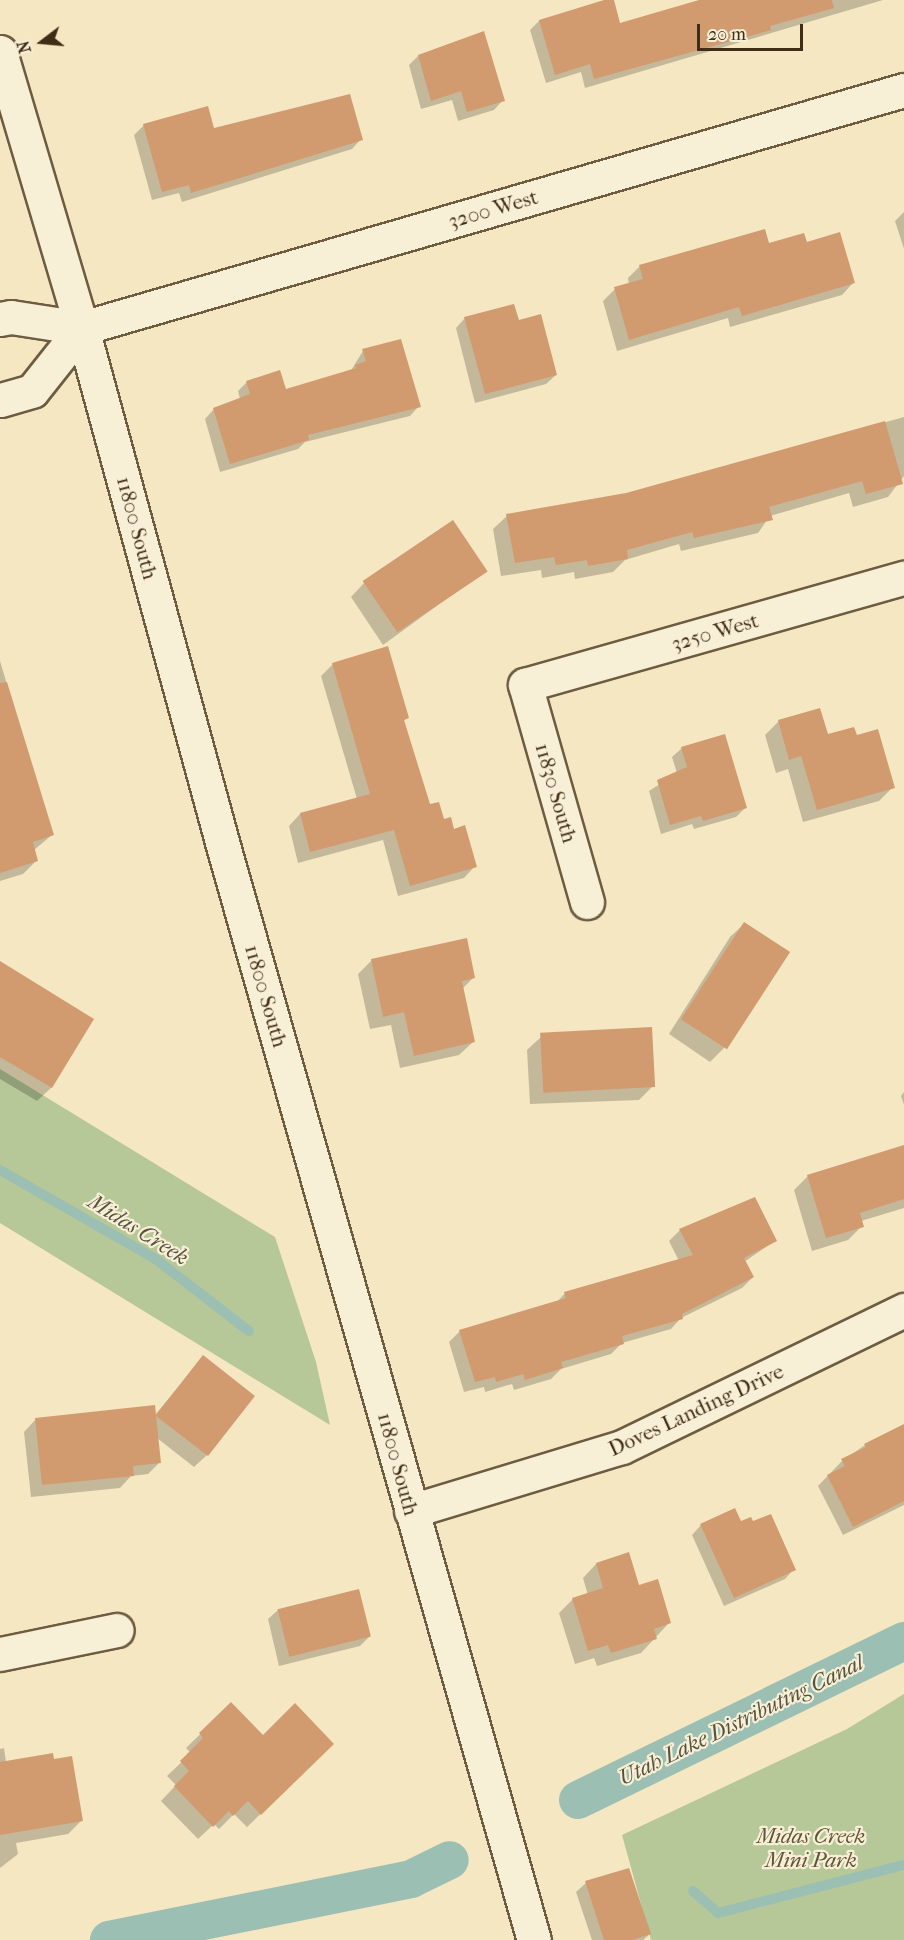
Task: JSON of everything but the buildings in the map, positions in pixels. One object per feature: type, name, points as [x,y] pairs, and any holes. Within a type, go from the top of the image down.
[{"type":"street","name":"11800 South","points":[[0,52],[82,328],[411,1511],[534,1940]]},
{"type":"street","name":"3200 West","points":[[0,319],[11,317],[82,328],[904,90]]},
{"type":"street","points":[[0,400],[32,391],[82,328]]},
{"type":"street","name":"3250 West","points":[[525,685],[904,578]]},
{"type":"street","name":"11830 South","points":[[525,685],[587,902]]},
{"type":"street","name":"Doves Landing Drive","points":[[411,1511],[632,1443],[904,1310]]},
{"type":"street","points":[[0,1654],[117,1630]]},
{"type":"green space","points":[[0,1069],[275,1237],[316,1362],[330,1425],[0,1223]]},
{"type":"green space","name":"Midas Creek Mini Park","points":[[904,1694],[904,1940],[651,1940],[622,1835],[847,1729]]},
{"type":"waterway","name":"Midas Creek","points":[[0,1170],[157,1260],[249,1331]]},
{"type":"waterway","name":"Utah Lake Distributing Canal","points":[[578,1800],[904,1641]]},
{"type":"waterway","name":"Utah Lake Distributing Canal","points":[[109,1940],[411,1879],[450,1860]]},
{"type":"waterway","name":"Midas Creek","points":[[693,1891],[718,1913],[904,1865]]}]
